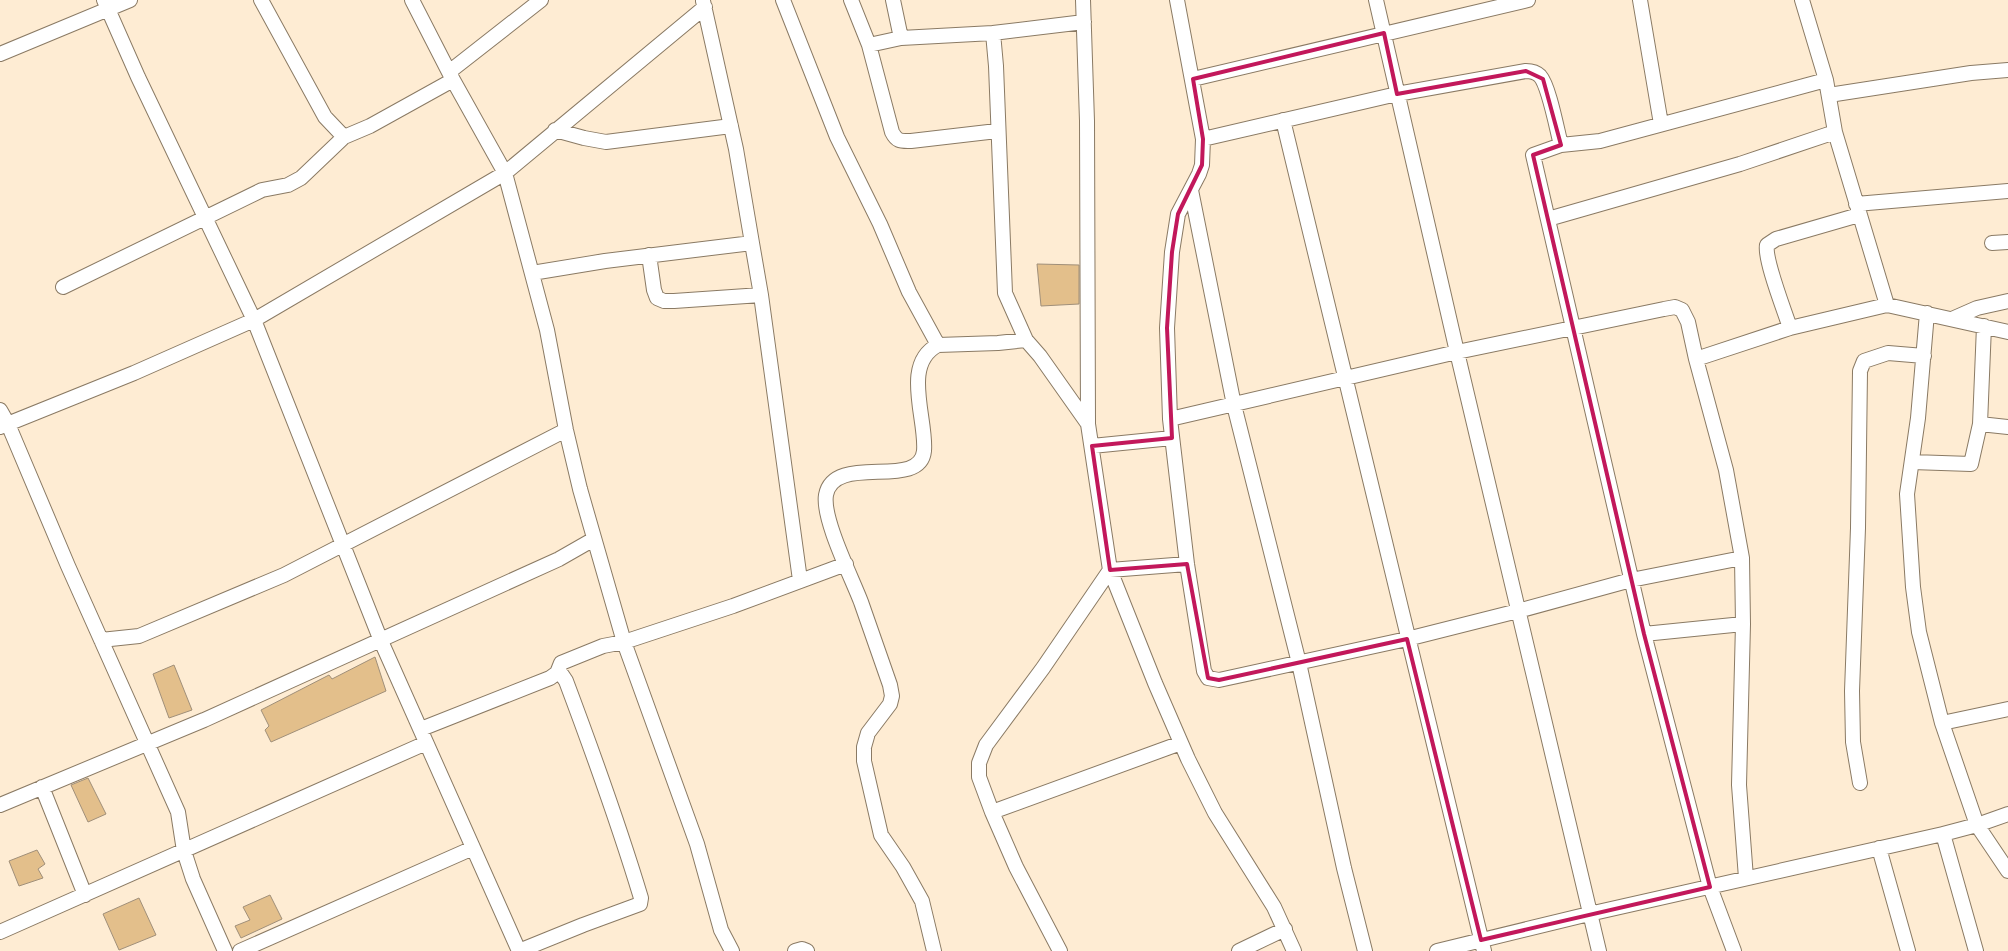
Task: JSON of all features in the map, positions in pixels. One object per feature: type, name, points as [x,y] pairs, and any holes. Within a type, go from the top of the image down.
[{"type":"street","points":[[0,54],[107,5],[130,0]]},
{"type":"street","points":[[261,0],[325,116],[344,137]]},
{"type":"street","points":[[412,0],[451,76],[505,172],[547,330],[566,430],[580,489],[624,642],[687,812],[720,930],[732,951]]},
{"type":"street","points":[[63,287],[205,216],[262,190],[288,185],[301,178],[344,137],[370,126],[451,76],[540,0]]},
{"type":"street","points":[[783,0],[837,137],[880,224],[909,292],[938,344]]},
{"type":"street","points":[[851,0],[869,45],[892,132],[896,139],[911,141],[997,131]]},
{"type":"street","points":[[893,0],[902,38]]},
{"type":"street","points":[[1083,0],[1087,121],[1088,424],[1110,570],[1181,743],[1215,813],[1266,894],[1285,929],[1294,951]]},
{"type":"street","points":[[1177,0],[1203,139],[1202,166],[1192,190],[1178,214],[1172,252],[1167,328],[1170,419],[1187,564],[1204,671],[1208,678],[1218,680],[1407,639],[1518,612],[1632,580],[1742,558]]},
{"type":"street","points":[[1376,0],[1599,951]]},
{"type":"street","points":[[1193,79],[1528,0]]},
{"type":"street","points":[[1640,0],[1661,124]]},
{"type":"street","points":[[1802,0],[1826,80],[1835,132],[1887,305]]},
{"type":"street","points":[[4,426],[134,373],[254,320],[505,172],[704,4],[731,126],[761,295],[800,580]]},
{"type":"street","points":[[107,5],[138,77],[254,320],[381,641],[519,951],[636,906],[641,902],[629,858],[585,732],[566,681],[562,675],[557,673]]},
{"type":"street","points":[[869,45],[902,38],[993,33],[1084,22]]},
{"type":"street","points":[[993,33],[1005,293],[1010,309],[1026,340],[1040,356],[1088,424]]},
{"type":"street","points":[[1829,95],[1971,73],[2008,70]]},
{"type":"street","points":[[1203,139],[1398,94],[1526,71],[1533,72],[1542,79],[1553,110],[1561,145]]},
{"type":"street","points":[[1734,951],[1710,887],[1644,634],[1533,155],[1561,145],[1600,141],[1826,80]]},
{"type":"street","points":[[1283,120],[1482,946]]},
{"type":"street","points":[[555,130],[606,142],[731,126]]},
{"type":"street","points":[[1548,219],[1740,164],[1835,132]]},
{"type":"street","points":[[1192,190],[1234,404],[1299,663],[1344,868],[1365,951]]},
{"type":"street","points":[[1790,328],[1767,252],[1767,245],[1776,239],[1857,210],[2008,191]]},
{"type":"street","points":[[1992,243],[2008,242]]},
{"type":"street","points":[[532,274],[649,255],[752,243]]},
{"type":"street","points":[[649,255],[654,290],[656,298],[660,300],[674,301],[761,295]]},
{"type":"street","points":[[1952,319],[1977,308],[2008,301]]},
{"type":"street","points":[[1696,359],[1790,328],[1887,305],[2008,332]]},
{"type":"street","points":[[1170,419],[1457,352],[1675,307],[1682,310],[1686,315],[1726,470],[1742,558],[1743,624],[1739,784],[1746,878]]},
{"type":"street","points":[[1927,313],[1924,356],[1907,494],[1913,587],[1919,632],[1942,723],[1977,825],[2008,871]]},
{"type":"street","points":[[1912,462],[1971,464],[1980,424],[1984,326]]},
{"type":"street","points":[[934,951],[922,901],[903,867],[881,836],[868,784],[864,761],[864,747],[868,733],[890,704],[892,696],[890,685],[828,515],[826,498],[828,490],[834,481],[844,477],[873,471],[899,471],[916,466],[920,461],[924,451],[918,394],[919,375],[923,359],[930,349],[938,344],[998,343],[1026,340]]},
{"type":"street","points":[[1860,783],[1853,742],[1852,691],[1858,528],[1860,371],[1864,361],[1888,353],[1924,356]]},
{"type":"street","points":[[0,410],[4,426],[178,812],[184,851],[192,880],[225,951]]},
{"type":"street","points":[[1980,424],[2008,427]]},
{"type":"street","points":[[101,640],[139,636],[284,575],[566,430]]},
{"type":"street","points":[[1092,446],[1172,438]]},
{"type":"street","points":[[0,805],[147,744],[381,641],[559,559],[594,539]]},
{"type":"street","points":[[421,729],[550,678],[557,673],[561,663],[603,646],[624,642],[733,606],[846,564]]},
{"type":"street","points":[[1110,570],[1187,564]]},
{"type":"street","points":[[1060,951],[1016,867],[992,812],[979,777],[979,763],[986,745],[1043,668],[1110,570]]},
{"type":"street","points":[[1644,634],[1743,624]]},
{"type":"street","points":[[1942,723],[2008,709]]},
{"type":"street","points":[[0,932],[426,743]]},
{"type":"street","points":[[992,812],[1181,743]]},
{"type":"street","points":[[42,787],[85,894]]},
{"type":"street","points":[[1437,951],[1482,946],[1589,914],[1943,834],[2008,814]]},
{"type":"street","points":[[1943,834],[1976,951]]},
{"type":"street","points":[[240,951],[473,848]]},
{"type":"street","points":[[1879,848],[1908,951]]},
{"type":"street","points":[[1238,951],[1285,929]]},
{"type":"street","points":[[795,951],[802,949],[807,951]]},
{"type":"highlighted area","points":[[1384,33],[1397,94],[1526,71],[1543,79],[1561,145],[1533,155],[1644,634],[1710,887],[1481,940],[1407,639],[1219,680],[1208,678],[1187,564],[1110,570],[1092,446],[1172,438],[1167,328],[1172,252],[1178,214],[1202,165],[1203,139],[1193,79]]},
{"type":"building","points":[[1037,264],[1079,265],[1079,304],[1041,306]]},
{"type":"building","points":[[375,657],[386,691],[271,742],[265,730],[269,726],[261,710],[329,675],[332,679]]},
{"type":"building","points":[[174,665],[192,710],[169,718],[153,674]]},
{"type":"building","points":[[88,778],[106,814],[88,822],[71,785]]},
{"type":"building","points":[[37,850],[45,864],[38,869],[43,878],[19,886],[9,861]]},
{"type":"building","points":[[270,895],[282,919],[241,938],[235,926],[250,920],[243,907]]},
{"type":"building","points":[[139,898],[156,935],[119,950],[103,914]]}]
